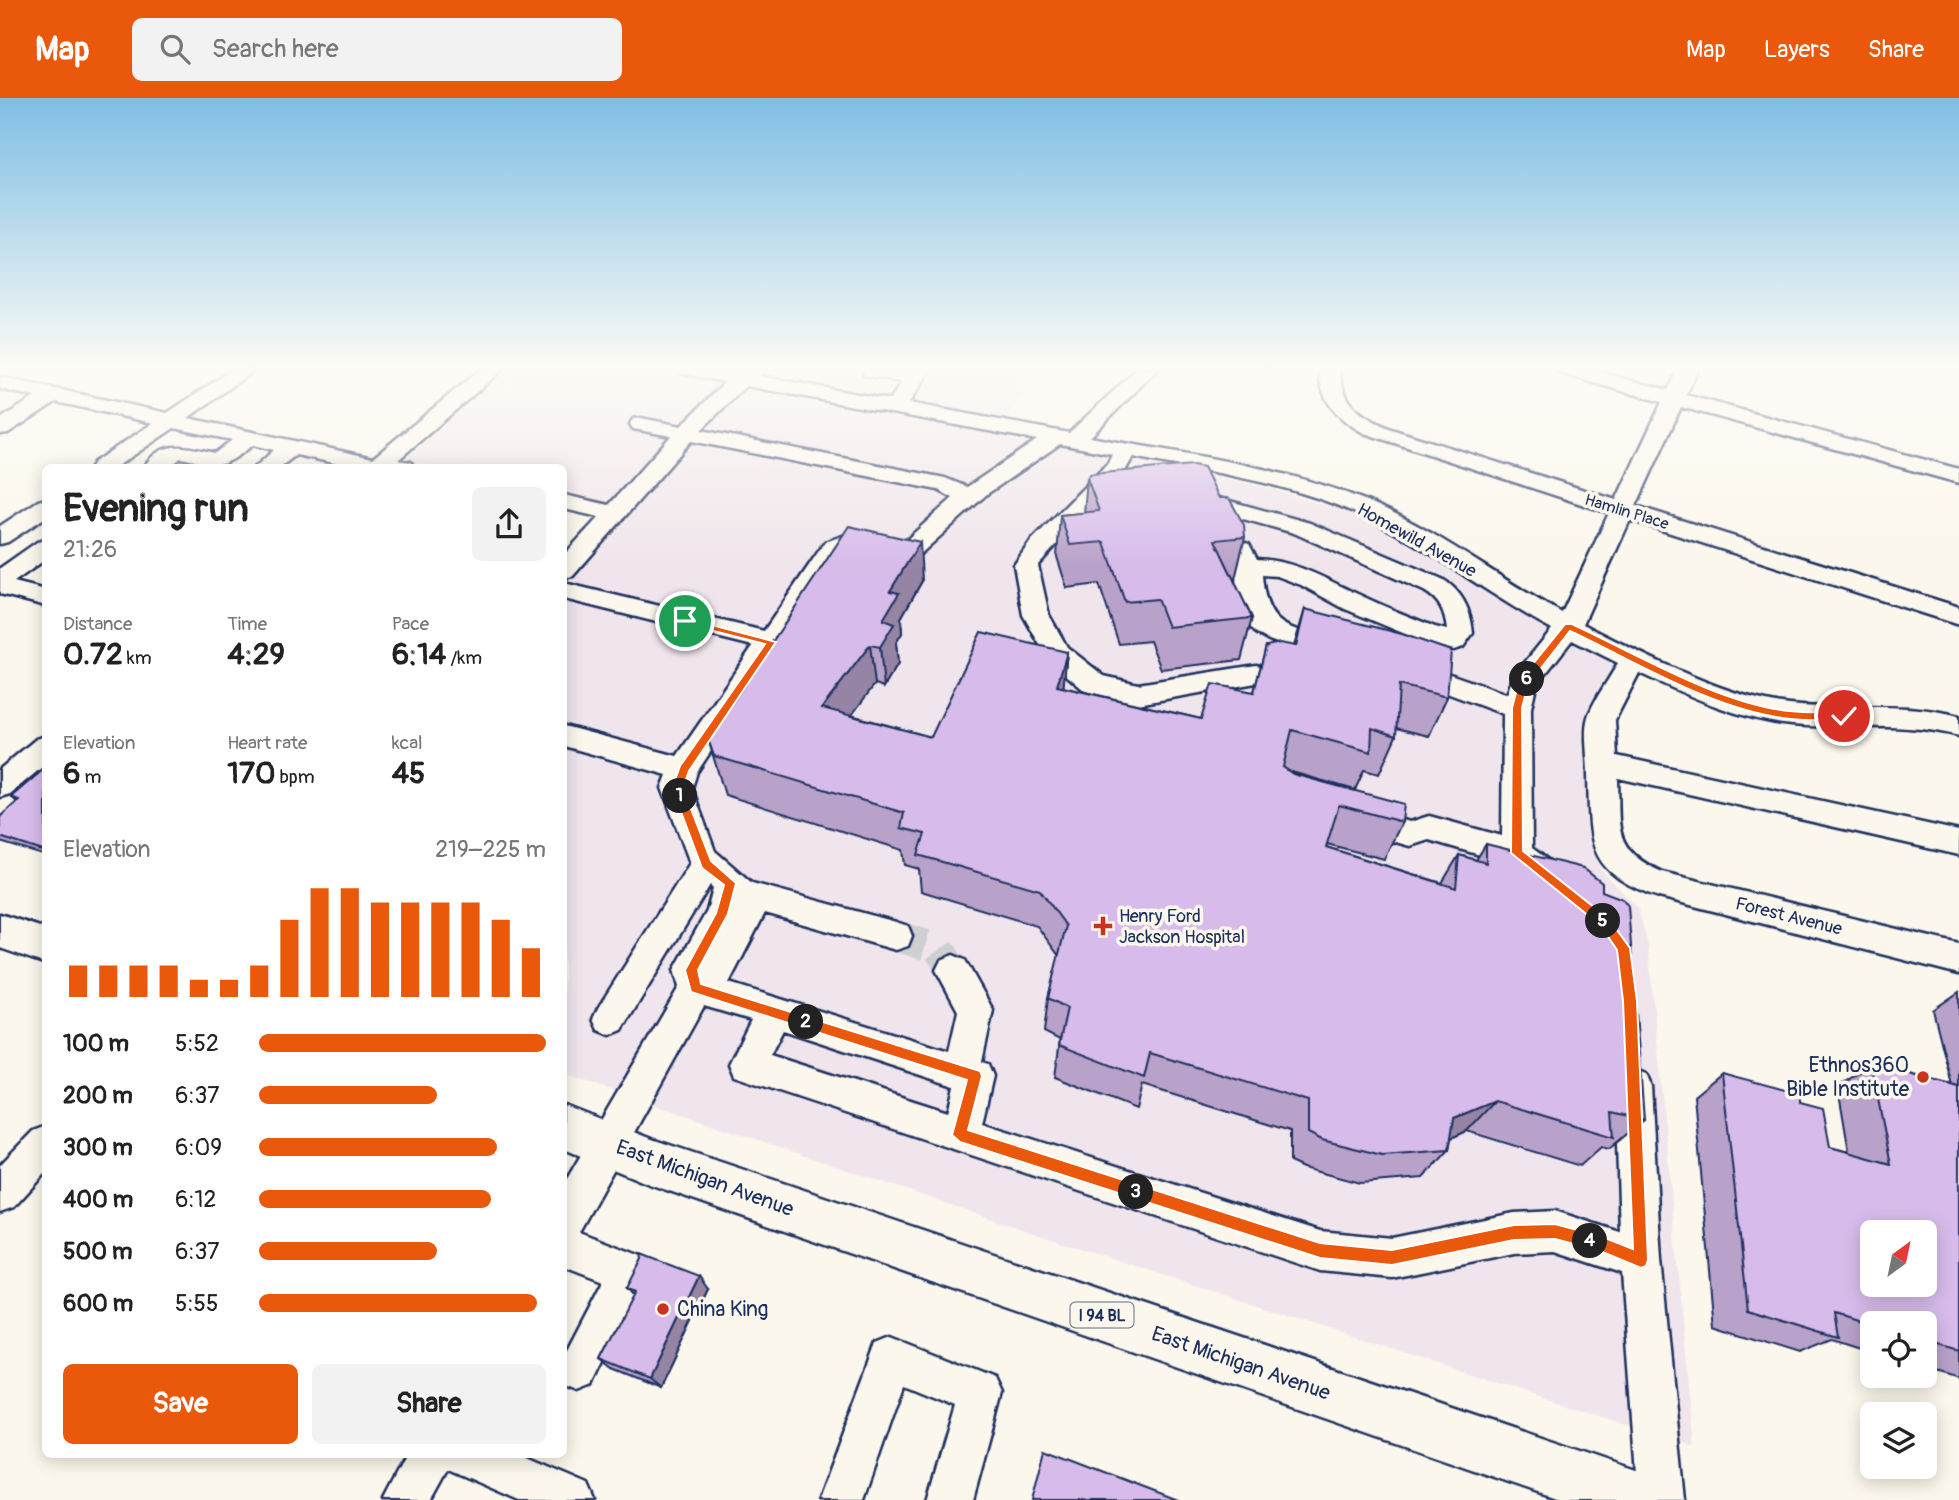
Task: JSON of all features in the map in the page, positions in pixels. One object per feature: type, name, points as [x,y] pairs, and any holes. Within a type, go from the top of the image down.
[{"type":"main road","points":[[0,931],[42,946]]},
{"type":"main road","name":"East Michigan Avenue","points":[[585,1135],[662,1165],[1642,1500]]},
{"type":"street","points":[[106,464],[151,434]]},
{"type":"street","points":[[233,434],[368,464]]},
{"type":"street","points":[[379,464],[415,434]]},
{"type":"street","points":[[567,567],[685,434]]},
{"type":"street","points":[[699,434],[946,485],[967,496]]},
{"type":"street","name":"Homewild Avenue","points":[[1040,434],[1233,470],[1347,501],[1386,518],[1522,602],[1634,659],[1748,706],[1789,715],[1896,713],[1941,720],[1959,726]]},
{"type":"street","points":[[567,1209],[585,1135],[696,988],[715,976],[745,925],[749,905],[727,881],[677,788],[684,769],[834,547],[851,541],[908,552],[967,496],[1070,434]]},
{"type":"street","name":"Hamlin Place","points":[[1384,434],[1959,616]]},
{"type":"street","points":[[1517,853],[1517,708],[1523,684],[1569,626],[1658,434]]},
{"type":"street","points":[[1810,434],[1959,476]]},
{"type":"street","points":[[159,464],[177,451],[219,460],[249,438]]},
{"type":"street","points":[[270,464],[292,447]]},
{"type":"street","points":[[1126,449],[1117,466],[1026,565],[1036,615],[1057,653],[1096,684],[1138,694],[1256,674]]},
{"type":"street","points":[[1100,483],[1126,487]]},
{"type":"street","points":[[1178,496],[1216,502],[1302,528],[1433,585],[1446,592],[1460,614],[1460,634],[1454,641],[1427,634],[1354,603],[1310,579],[1280,568],[1249,566]]},
{"type":"street","points":[[1216,502],[1249,566],[1251,596],[1263,625],[1282,635],[1355,653]]},
{"type":"street","points":[[567,503],[615,513]]},
{"type":"street","points":[[0,537],[42,509]]},
{"type":"street","points":[[0,580],[42,550]]},
{"type":"street","points":[[1433,585],[1447,555]]},
{"type":"street","points":[[0,586],[42,597]]},
{"type":"street","points":[[567,592],[771,642]]},
{"type":"street","points":[[1634,659],[1601,720],[1602,764],[1959,843]]},
{"type":"street","points":[[1385,661],[1517,708]]},
{"type":"street","points":[[567,737],[684,769]]},
{"type":"street","points":[[0,786],[42,750]]},
{"type":"street","name":"Forest Avenue","points":[[1602,764],[1605,839],[1610,850],[1639,877],[1959,959]]},
{"type":"street","points":[[1331,813],[1410,834],[1429,828],[1517,853],[1573,897]]},
{"type":"street","points":[[727,881],[896,936]]},
{"type":"street","points":[[610,1018],[727,881]]},
{"type":"street","points":[[953,970],[976,1010],[962,1072]]},
{"type":"street","points":[[696,988],[975,1076],[960,1135]]},
{"type":"street","points":[[774,1012],[747,1064],[1320,1251],[1392,1258],[1514,1233],[1555,1231],[1641,1260]]},
{"type":"street","points":[[1632,1055],[1641,1260],[1661,1500]]},
{"type":"street","points":[[0,1193],[42,1147]]},
{"type":"street","points":[[567,1246],[630,1271],[579,1370]]},
{"type":"street","points":[[842,1500],[892,1359],[980,1393],[950,1500]]},
{"type":"street","points":[[406,1500],[430,1458]]},
{"type":"street","points":[[473,1458],[572,1500]]},
{"type":"shaded area","name":"Henry Ford Jackson Hospital","points":[[434,434],[1017,434],[1262,486],[1338,509],[1395,534],[1495,589],[1615,661],[1612,675],[1586,713],[1586,825],[1601,870],[1638,908],[1648,945],[1695,1447],[1036,1234],[567,1075],[567,588],[633,511],[567,496],[567,464],[423,464],[404,460]]},
{"type":"building","points":[[1193,465],[1204,467],[1219,498],[1229,498],[1244,525],[1245,537],[1215,540],[1252,618],[1168,627],[1157,599],[1125,602],[1104,542],[1070,545],[1060,515],[1099,511],[1087,478],[1090,474]]},
{"type":"building","points":[[849,526],[920,542],[890,591],[899,593],[883,620],[894,624],[880,647],[870,645],[822,708],[931,737],[981,632],[1067,652],[1057,686],[1201,719],[1212,684],[1254,692],[1266,646],[1280,643],[1296,646],[1305,609],[1402,634],[1451,651],[1447,697],[1399,685],[1396,736],[1372,728],[1371,752],[1292,730],[1283,767],[1293,774],[1404,804],[1402,822],[1339,805],[1326,847],[1456,888],[1459,855],[1486,863],[1486,844],[1583,868],[1602,883],[1602,891],[1623,899],[1628,906],[1644,1120],[1612,1112],[1614,1137],[1495,1101],[1454,1118],[1449,1150],[1382,1155],[1322,1140],[1308,1133],[1308,1101],[1150,1053],[1144,1078],[1059,1045],[1067,1008],[1048,998],[1066,926],[1040,890],[918,855],[925,834],[901,828],[904,813],[714,756],[708,739]]},
{"type":"building","points":[[42,771],[42,851],[0,837],[0,817],[19,800],[11,797]]},
{"type":"building","points":[[1871,1064],[1959,1087],[1959,1351],[1937,1345],[1937,1311],[1860,1311],[1860,1321],[1834,1313],[1838,1337],[1748,1309],[1722,1073],[1800,1094],[1800,1102],[1823,1108],[1830,1147],[1891,1164]]},
{"type":"building","points":[[641,1254],[699,1276],[650,1379],[601,1359],[635,1292],[627,1288],[642,1259]]},
{"type":"building","points":[[1045,1449],[1178,1500],[1032,1500]]},
{"type":"tunnel","points":[[896,936],[939,949],[953,970]]},
{"type":"place","name":"Henry Ford Jackson Hospital","points":[[1103,926]]},
{"type":"place","name":"Ethnos360 Bible Institute","points":[[1923,1077]]},
{"type":"place","name":"China King","points":[[663,1309]]},
{"type":"route","points":[[685,621],[771,642],[684,769],[677,788],[706,864],[730,883],[722,914],[691,970],[696,988],[975,1076],[960,1135],[1320,1251],[1392,1258],[1514,1233],[1555,1231],[1641,1260],[1630,1001],[1624,948],[1605,922],[1517,853],[1517,708],[1523,684],[1569,626],[1701,689],[1748,706],[1789,715],[1844,716]]}]
